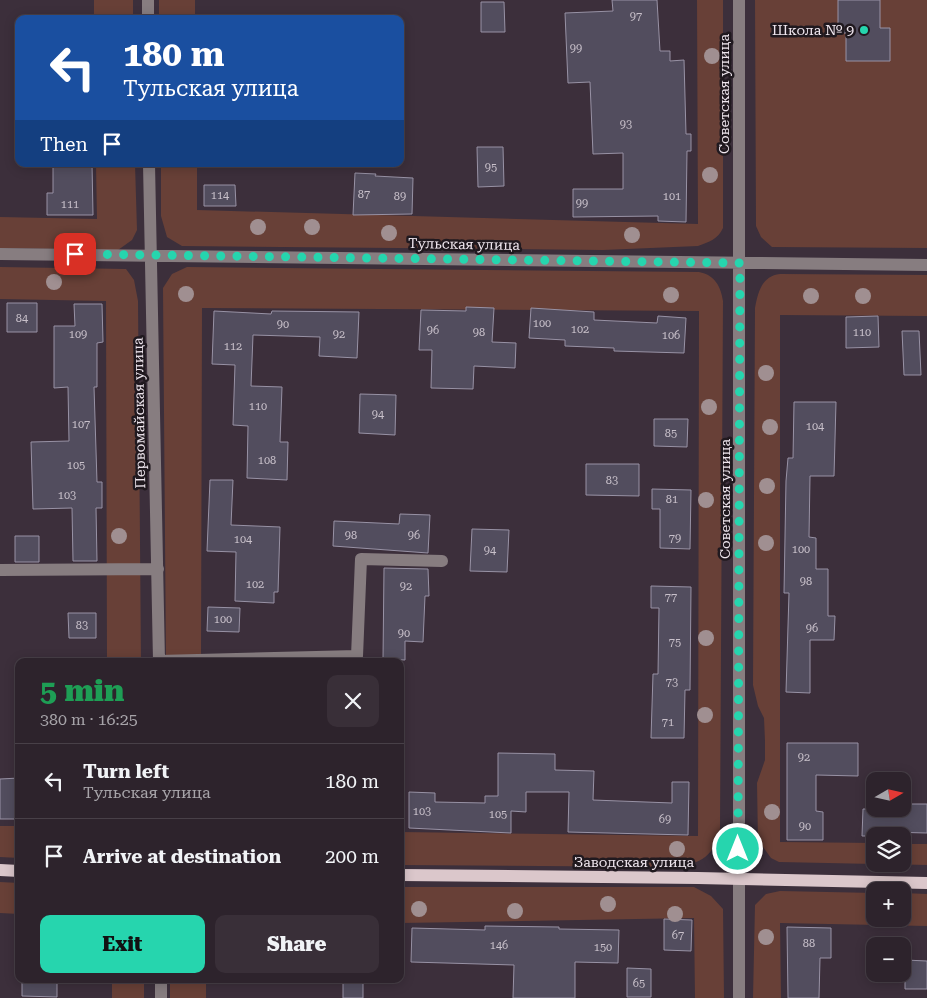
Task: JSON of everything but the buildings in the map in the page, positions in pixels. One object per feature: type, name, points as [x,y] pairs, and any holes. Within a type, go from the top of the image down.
[{"type":"main road","points":[[0,870],[15,871]]},
{"type":"main road","name":"Заводская улица","points":[[404,876],[927,883]]},
{"type":"street","points":[[148,0],[148,15]]},
{"type":"street","name":"Советская улица","points":[[739,0],[739,998]]},
{"type":"street","name":"Первомайская улица","points":[[149,167],[159,658]]},
{"type":"street","name":"Тульская улица","points":[[0,254],[150,254],[927,265]]},
{"type":"street","points":[[278,658],[357,656],[362,559],[442,561]]},
{"type":"street","points":[[0,570],[158,569]]},
{"type":"street","points":[[161,983],[162,998]]},
{"type":"shaded area","points":[[94,0],[133,0],[133,15],[94,15]]},
{"type":"shaded area","points":[[159,0],[195,0],[195,15],[159,15]]},
{"type":"shaded area","points":[[697,0],[723,0],[723,228],[719,235],[698,246],[603,250],[182,246],[167,237],[161,216],[161,167],[197,167],[197,210],[698,224]]},
{"type":"shaded area","points":[[755,0],[927,0],[927,248],[772,247],[761,237],[756,226]]},
{"type":"shaded area","points":[[96,167],[135,167],[137,230],[132,240],[118,250],[0,248],[0,217],[97,219]]},
{"type":"shaded area","points":[[0,267],[126,269],[134,280],[138,301],[141,658],[107,658],[106,301],[0,299]]},
{"type":"shaded area","points":[[187,267],[699,272],[709,276],[716,282],[721,291],[723,301],[720,829],[715,845],[706,857],[685,866],[676,867],[404,865],[404,832],[698,836],[699,311],[202,308],[201,658],[166,658],[163,288],[172,274]]},
{"type":"shaded area","points":[[774,275],[927,275],[927,316],[780,315],[780,842],[866,843],[866,864],[779,862],[771,858],[758,840],[757,783],[765,760],[765,741],[764,718],[758,706],[753,685],[755,308],[759,291],[765,281]]},
{"type":"shaded area","points":[[0,826],[15,826],[15,858],[0,857]]},
{"type":"shaded area","points":[[911,844],[927,844],[927,865],[911,865]]},
{"type":"shaded area","points":[[0,882],[15,883],[15,914],[0,913]]},
{"type":"shaded area","points":[[404,887],[694,887],[711,896],[723,909],[724,998],[695,998],[694,918],[404,923]]},
{"type":"shaded area","points":[[780,891],[866,893],[866,925],[780,923],[781,998],[753,998],[755,905],[766,894]]},
{"type":"shaded area","points":[[911,893],[927,894],[927,926],[911,926]]},
{"type":"shaded area","points":[[112,983],[144,983],[144,998],[112,998]]},
{"type":"shaded area","points":[[170,983],[206,983],[206,998],[170,998]]},
{"type":"place","name":"Школа № 9","points":[[864,30]]},
{"type":"route","points":[[75,254],[740,263],[738,849]]}]
